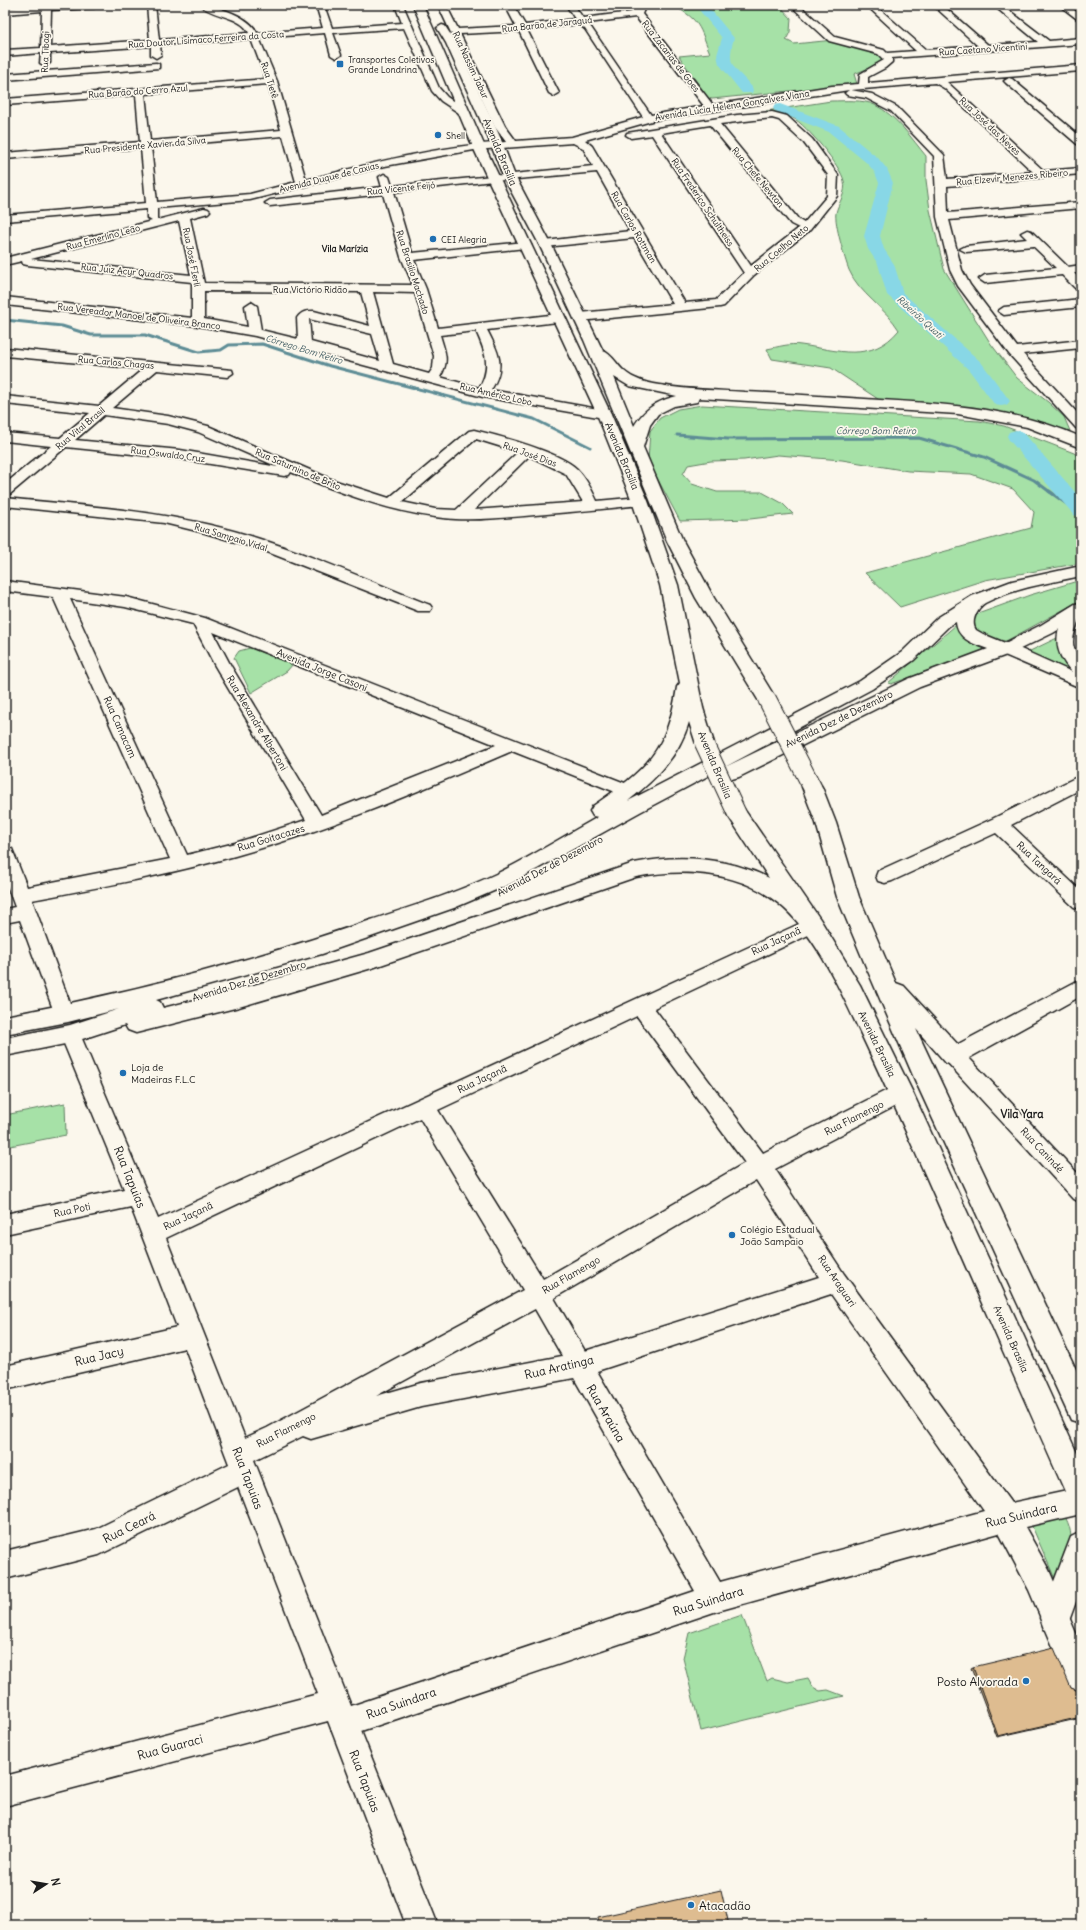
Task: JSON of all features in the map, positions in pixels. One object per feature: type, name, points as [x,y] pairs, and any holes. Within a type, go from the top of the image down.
[{"type":"highway","name":"Avenida Brasília","points":[[418,5],[493,178],[604,414],[640,501],[669,585],[694,708],[704,743],[737,814],[812,925],[849,985],[901,1093],[1081,1495]]},
{"type":"highway","name":"Avenida Brasília","points":[[432,11],[451,43],[496,142],[509,176],[545,244],[591,340],[675,541],[725,631],[767,699],[812,787],[848,897],[878,969],[927,1080],[1081,1410]]},
{"type":"highway","points":[[432,11],[454,29]]},
{"type":"highway","points":[[496,142],[500,127]]},
{"type":"highway","points":[[591,340],[619,375],[632,382],[648,387],[707,394],[975,411],[1034,425],[1081,444]]},
{"type":"highway","points":[[636,447],[642,424],[649,414],[658,408],[687,399],[708,398],[972,415],[1027,428],[1081,450]]},
{"type":"highway","name":"Avenida Dez de Dezembro","points":[[5,1048],[67,1020],[314,948],[447,902],[503,879],[634,806],[866,685],[908,656],[943,622],[978,600],[1018,586],[1081,571]]},
{"type":"highway","points":[[978,600],[965,614],[964,625],[966,630],[975,638],[1006,649]]},
{"type":"highway","name":"Avenida Dez de Dezembro","points":[[5,1025],[130,1013],[229,988],[322,959],[510,890],[647,813],[914,683],[1006,649],[1047,629],[1078,610]]},
{"type":"highway","points":[[67,1020],[94,997],[240,957],[457,889],[518,860],[598,812],[648,776],[666,754],[674,738],[684,703],[687,674]]},
{"type":"highway","points":[[67,1020],[114,1029],[284,985],[379,958],[634,870],[666,864],[695,865],[746,877],[765,884],[784,896],[812,925]]},
{"type":"highway","points":[[878,969],[909,1008],[954,1056]]},
{"type":"highway","points":[[1055,1618],[1081,1547]]},
{"type":"street","points":[[5,11],[94,5]]},
{"type":"street","points":[[5,77],[44,74],[158,78],[151,5]]},
{"type":"street","points":[[204,5],[245,22]]},
{"type":"street","points":[[320,5],[336,55]]},
{"type":"street","points":[[399,5],[435,89],[444,99],[465,113]]},
{"type":"street","name":"Rua Nassim Jabur","points":[[442,5],[500,127],[514,145]]},
{"type":"street","points":[[509,5],[554,93]]},
{"type":"street","points":[[570,5],[581,21],[588,27],[649,119]]},
{"type":"street","name":"Rua Zacarias de Goes","points":[[630,5],[710,107]]},
{"type":"street","points":[[638,14],[642,5]]},
{"type":"street","points":[[794,5],[832,39],[881,52],[889,60],[882,66],[862,76],[864,86]]},
{"type":"street","points":[[870,5],[924,53]]},
{"type":"street","points":[[937,5],[987,49]]},
{"type":"street","points":[[997,5],[1047,44]]},
{"type":"street","points":[[1063,5],[1081,19]]},
{"type":"street","name":"Rua Tibagi","points":[[43,98],[47,7]]},
{"type":"street","name":"Rua Barão de Jaraguá","points":[[454,29],[522,28],[638,14]]},
{"type":"street","name":"Rua Doutor Lisímaco Ferreira da Costa","points":[[5,53],[155,43],[245,22],[328,30],[408,25]]},
{"type":"street","name":"Rua Tietê","points":[[245,22],[272,81],[302,184]]},
{"type":"street","name":"Rua Caetano Vicentini","points":[[885,56],[1081,41]]},
{"type":"street","name":"Avenida Lúcia Helena Gonçalves Viana","points":[[649,119],[673,120],[703,116],[747,104],[786,96],[864,86],[1081,68]]},
{"type":"street","name":"Avenida Lúcia Helena Gonçalves Viana","points":[[649,119],[710,107],[850,93],[1077,77]]},
{"type":"street","name":"Rua Barão do Cerro Azul","points":[[6,104],[43,98],[140,91],[158,78],[272,81]]},
{"type":"street","name":"Rua José das Neves","points":[[937,80],[947,86],[1041,174]]},
{"type":"street","points":[[1009,81],[1081,142]]},
{"type":"street","points":[[140,91],[154,223]]},
{"type":"street","points":[[850,93],[869,96],[894,109],[913,126],[939,155],[943,217],[956,270],[969,292],[1013,351],[1081,425]]},
{"type":"street","name":"Rua Coelho Neto","points":[[681,307],[720,303],[750,273],[806,228],[832,196],[833,175],[808,141],[783,118],[760,115],[713,122]]},
{"type":"street","points":[[677,128],[703,116]]},
{"type":"street","name":"Avenida Duque de Caxias","points":[[254,200],[302,184],[380,164],[479,147],[496,142],[514,145],[573,140],[649,119]]},
{"type":"street","points":[[573,140],[580,141],[587,146],[616,137],[713,122]]},
{"type":"street","name":"Rua Chefe Newton","points":[[713,122],[796,222],[806,228]]},
{"type":"street","name":"Rua Frederico Schultheiss","points":[[655,131],[750,273]]},
{"type":"street","name":"Rua Presidente Xavier da Silva","points":[[5,156],[286,133]]},
{"type":"street","name":"Rua Carlos Rottman","points":[[587,146],[681,307]]},
{"type":"street","name":"Rua Brasilio Machado","points":[[380,164],[407,256],[420,289],[440,362],[439,368],[432,379]]},
{"type":"street","name":"Rua Vicente Feijó","points":[[199,206],[509,176],[600,169]]},
{"type":"street","name":"Rua Elzevir Menezes Ribeiro","points":[[942,183],[1081,171]]},
{"type":"street","points":[[5,218],[151,206],[199,206]]},
{"type":"street","name":"Rua Emerlino Leão","points":[[10,261],[184,216],[199,206]]},
{"type":"street","points":[[943,217],[1077,206],[1081,214]]},
{"type":"street","name":"Rua José FIerli","points":[[184,216],[198,283],[198,322]]},
{"type":"street","points":[[1027,233],[1081,287]]},
{"type":"street","points":[[545,244],[637,234]]},
{"type":"street","points":[[966,249],[1036,242]]},
{"type":"street","points":[[407,256],[525,245]]},
{"type":"street","name":"Rua Juiz Acyr Quadros","points":[[36,254],[44,260],[57,264]]},
{"type":"street","name":"Rua Juiz Acyr Quadros","points":[[10,261],[57,264],[198,283]]},
{"type":"street","points":[[985,279],[1081,269]]},
{"type":"street","name":"Rua Victório Ridão","points":[[198,283],[366,289],[420,289]]},
{"type":"street","points":[[366,289],[388,368]]},
{"type":"street","name":"Rua Vereador Manoel de Oliveira Branco","points":[[5,301],[198,322],[255,332],[305,344],[388,368]]},
{"type":"street","points":[[1004,311],[1081,302]]},
{"type":"street","points":[[251,306],[255,332]]},
{"type":"street","points":[[580,317],[681,307]]},
{"type":"street","points":[[305,344],[303,318],[306,315],[314,315],[379,332]]},
{"type":"street","points":[[432,332],[558,318]]},
{"type":"street","points":[[480,327],[492,356],[495,368],[492,379],[483,393]]},
{"type":"street","points":[[1013,351],[1081,344]]},
{"type":"street","name":"Rua Carlos Chagas","points":[[5,352],[227,373]]},
{"type":"street","name":"Rua Vital Brasil","points":[[5,491],[154,366]]},
{"type":"street","name":"Rua Américo Lobo","points":[[388,368],[483,393],[604,414]]},
{"type":"street","name":"Rua Saturnino de Brito","points":[[5,400],[101,410],[168,420],[203,429],[328,483],[391,504],[435,513],[460,515],[510,513],[640,501]]},
{"type":"street","name":"Rua José Dias","points":[[391,504],[474,434],[554,461],[570,471],[580,482],[592,505]]},
{"type":"street","name":"Rua Oswaldo Cruz","points":[[5,437],[235,462],[328,483]]},
{"type":"street","points":[[460,515],[526,452]]},
{"type":"street","name":"Rua Sampaio Vidal","points":[[5,502],[164,519],[209,529],[270,548],[424,608]]},
{"type":"street","name":"Avenida Jorge Casoni","points":[[5,586],[100,598],[133,604],[199,621],[629,791]]},
{"type":"street","name":"Rua Camacam","points":[[58,592],[181,862]]},
{"type":"street","points":[[72,621],[83,609],[100,598]]},
{"type":"street","points":[[1078,610],[1066,629],[1064,644],[1074,664],[1081,671]]},
{"type":"street","name":"Rua Alexandre Albertoni","points":[[199,621],[223,666],[317,823]]},
{"type":"street","points":[[1006,649],[1054,669],[1081,683]]},
{"type":"street","name":"Rua Goitacazes","points":[[5,916],[23,904],[264,841],[317,823],[511,745]]},
{"type":"street","points":[[886,876],[998,824],[1081,781]]},
{"type":"street","name":"Rua Tangará","points":[[998,824],[1081,902]]},
{"type":"street","name":"Rua Tapuias","points":[[5,854],[67,1020],[138,1196],[422,1925]]},
{"type":"street","name":"Rua Jaçanã","points":[[152,1232],[812,925]]},
{"type":"street","points":[[954,1056],[1081,987]]},
{"type":"street","name":"Rua Araguari","points":[[640,1005],[760,1166],[836,1282],[1004,1518],[1039,1580],[1081,1680]]},
{"type":"street","name":"Rua Canindé","points":[[954,1056],[1081,1192]]},
{"type":"street","name":"Rua Flamengo","points":[[242,1462],[276,1437],[539,1294],[760,1166],[901,1093]]},
{"type":"street","name":"Rua Araúna","points":[[424,1106],[539,1294],[578,1365],[714,1598]]},
{"type":"street","name":"Rua Poti","points":[[5,1224],[138,1196]]},
{"type":"street","name":"Rua Aratinga","points":[[276,1437],[421,1395],[578,1365],[836,1282]]},
{"type":"street","name":"Rua Jacy","points":[[5,1378],[192,1335]]},
{"type":"street","points":[[409,1364],[407,1376],[410,1386],[421,1395]]},
{"type":"street","name":"Rua Ceará","points":[[5,1565],[99,1542],[242,1462]]},
{"type":"street","name":"Rua Suindara","points":[[339,1713],[714,1598],[1004,1518],[1081,1501]]},
{"type":"street","name":"Rua Guaraci","points":[[5,1791],[339,1713]]},
{"type":"green space","points":[[690,5],[779,5],[791,18],[790,32],[786,40],[794,44],[834,40],[880,54],[884,62],[854,74],[857,84],[712,99],[708,98],[679,56],[710,53],[702,33],[696,23],[686,13],[679,9]]},
{"type":"green space","points":[[831,101],[865,102],[883,109],[897,121],[926,156],[926,180],[930,210],[944,269],[991,344],[1017,378],[1048,402],[1064,417],[1070,431],[993,410],[881,401],[831,368],[772,359],[767,349],[788,345],[801,345],[840,351],[865,351],[888,341],[899,330],[894,322],[853,279],[849,270],[840,241],[836,218],[837,209],[845,185],[837,166],[822,146],[799,122],[787,116],[766,111]]},
{"type":"green space","points":[[702,405],[979,421],[1004,426],[1074,453],[1081,458],[1081,563],[985,580],[900,607],[865,573],[1031,528],[1034,512],[1013,489],[971,474],[908,471],[842,460],[778,455],[744,460],[711,461],[688,465],[683,474],[692,484],[717,492],[762,492],[782,503],[793,514],[750,519],[680,521],[648,461],[650,431],[660,418],[678,409]]},
{"type":"green space","points":[[1081,580],[1081,600],[1008,640],[994,641],[980,634],[973,628],[972,619],[975,615],[1030,595]]},
{"type":"green space","points":[[956,625],[967,639],[990,649],[891,684],[888,683]]},
{"type":"green space","points":[[1057,638],[1058,647],[1081,679],[1065,668],[1028,652]]},
{"type":"green space","points":[[250,648],[293,664],[287,671],[251,693],[234,658],[239,651]]},
{"type":"green space","points":[[65,1103],[66,1135],[5,1147],[5,1115]]},
{"type":"green space","points":[[1063,1513],[1068,1523],[1071,1539],[1067,1555],[1055,1579],[1031,1524]]},
{"type":"green space","points":[[742,1615],[767,1681],[772,1678],[788,1682],[808,1678],[813,1687],[820,1691],[828,1690],[844,1696],[701,1731],[683,1658],[689,1633]]},
{"type":"building","name":"Posto Alvorada","points":[[1054,1648],[1071,1688],[1081,1692],[1081,1717],[998,1736],[973,1667]]},
{"type":"building","name":"Atacadão","points":[[721,1890],[729,1925],[599,1925],[598,1917]]},
{"type":"waterway","name":"Ribeirão Quati","points":[[701,5],[728,38],[723,55],[725,64],[747,90]]},
{"type":"waterway","name":"Ribeirão Quati","points":[[780,108],[834,129],[873,161],[882,172],[886,183],[872,236],[876,249],[886,264],[895,295],[975,366],[1001,401]]},
{"type":"waterway","name":"Córrego Bom Retiro","points":[[5,320],[62,326],[91,335],[145,335],[199,352],[221,350],[229,345],[262,344],[330,366],[534,419],[590,447]]},
{"type":"waterway","name":"Córrego Bom Retiro","points":[[677,435],[728,439],[919,438],[984,457],[1034,480],[1050,492]]},
{"type":"waterway","name":"Ribeirão Quati","points":[[1016,436],[1081,511]]},
{"type":"waterway","name":"Córrego Bom Retiro","points":[[1049,491],[1081,514]]},
{"type":"place","name":"Transportes Coletivos Grande Londrina","points":[[340,64]]},
{"type":"place","name":"Shell","points":[[438,135]]},
{"type":"place","name":"CEI Alegria","points":[[433,239]]},
{"type":"place","name":"Loja de Madeiras F.L.C","points":[[123,1073]]},
{"type":"place","name":"Colégio Estadual João Sampaio","points":[[732,1235]]},
{"type":"place","name":"Posto Alvorada","points":[[1026,1681]]},
{"type":"place","name":"Atacadão","points":[[691,1905]]},
{"type":"district","name":"Vila Marízia","points":[[345,248]]},
{"type":"district","name":"Vila Yara","points":[[1022,1114]]}]
